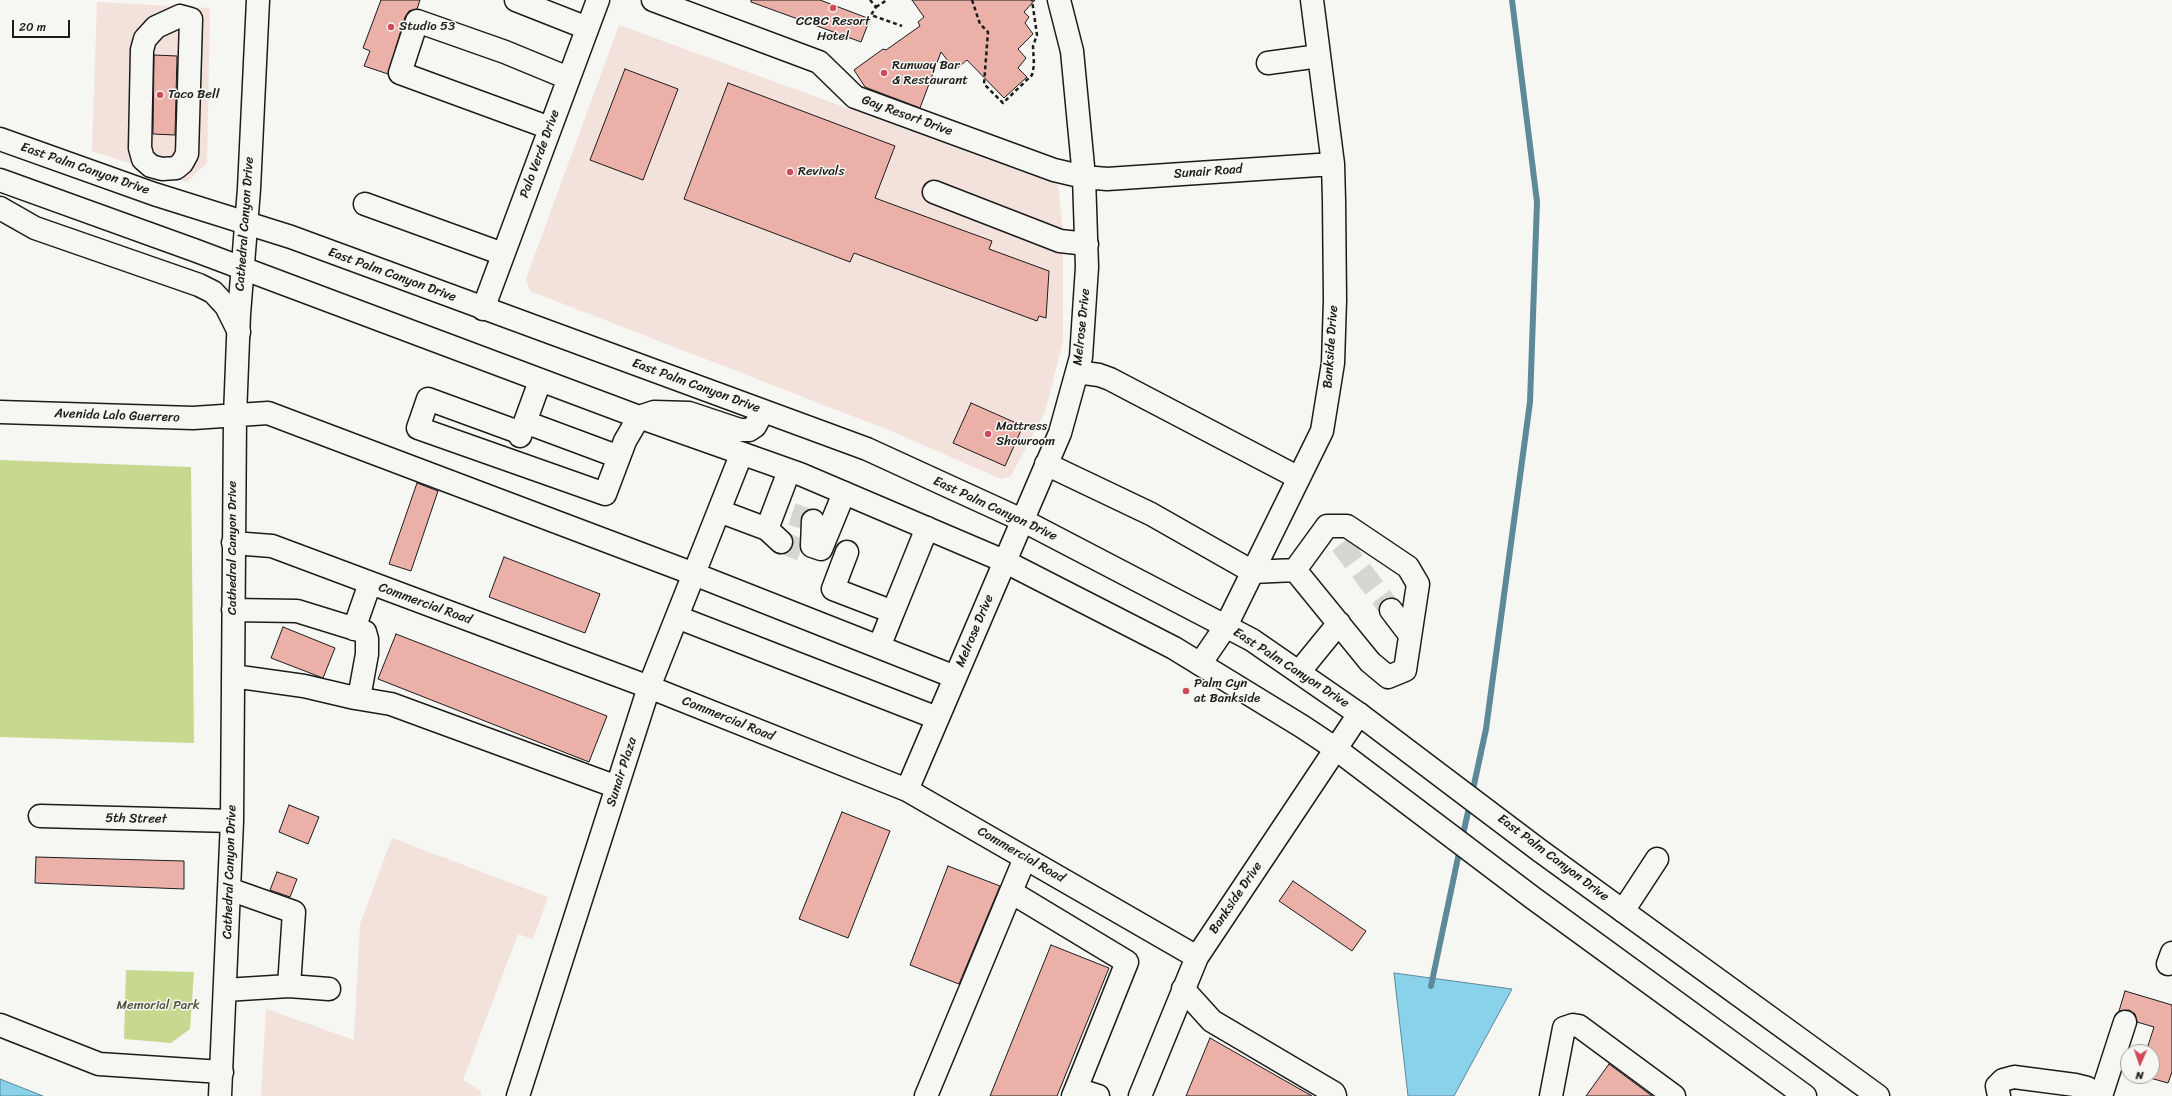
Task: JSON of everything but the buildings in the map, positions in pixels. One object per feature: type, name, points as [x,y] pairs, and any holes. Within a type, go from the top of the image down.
[{"type":"street","name":"Cathedral Canyon Drive","points":[[220,1096],[232,821],[235,416],[258,0]]},
{"type":"street","points":[[516,0],[587,28]]},
{"type":"street","name":"Palo Verde Drive","points":[[484,309],[503,254],[598,0]]},
{"type":"street","name":"Gay Resort Drive","points":[[653,0],[819,62],[855,97],[1054,170],[1084,177]]},
{"type":"street","name":"Melrose Drive","points":[[907,790],[1060,433],[1081,357],[1087,244],[1084,177],[1072,51],[1060,0]]},
{"type":"street","name":"Bankside Drive","points":[[1200,664],[1226,626],[1322,431],[1333,363],[1335,300],[1332,164],[1312,0]]},
{"type":"street","points":[[181,8],[191,19],[187,154],[182,163],[176,168],[162,169],[151,166],[143,159],[140,148],[142,50],[145,39],[156,27],[181,8]]},
{"type":"street","points":[[550,128],[400,72],[417,21],[505,52],[568,78]]},
{"type":"street","points":[[1268,63],[1319,56]]},
{"type":"street","name":"East Palm Canyon Drive","points":[[0,139],[154,194],[246,222],[867,449],[1022,520],[1252,640],[1359,714],[1539,850],[1878,1096]]},
{"type":"street","name":"Sunair Road","points":[[1084,177],[1107,179],[1332,164]]},
{"type":"street","points":[[154,194],[162,169]]},
{"type":"street","points":[[0,180],[540,381],[741,455],[789,471],[1004,561],[1174,648],[1336,749],[1533,898],[1805,1096]]},
{"type":"street","points":[[934,192],[1060,241],[1087,244]]},
{"type":"street","points":[[366,204],[503,254]]},
{"type":"street","points":[[0,208],[35,228],[199,285],[213,292],[226,306],[239,332]]},
{"type":"street","points":[[1077,372],[1099,375],[1110,379],[1299,478]]},
{"type":"street","points":[[511,460],[540,381]]},
{"type":"street","points":[[619,457],[428,399],[418,428],[605,494],[619,457],[624,440],[639,417],[654,412],[689,413],[740,430],[749,430],[755,426],[763,412]]},
{"type":"street","name":"Avenida Lalo Guerrero","points":[[0,412],[193,418],[268,413],[694,574],[955,677]]},
{"type":"street","name":"Sunair Plaza","points":[[518,1096],[649,687],[741,455]]},
{"type":"street","points":[[1046,464],[1152,514],[1253,572],[1295,570]]},
{"type":"street","points":[[719,511],[782,529],[789,471]]},
{"type":"street","points":[[808,538],[821,550],[844,493]]},
{"type":"street","points":[[1295,570],[1327,526]]},
{"type":"street","points":[[1295,570],[1370,662],[1388,677],[1405,670],[1418,584],[1408,567],[1347,526],[1327,526]]},
{"type":"street","points":[[1327,526],[1341,544]]},
{"type":"street","points":[[879,647],[927,528]]},
{"type":"street","name":"Commercial Road","points":[[233,543],[272,546],[649,687],[907,790],[1197,957]]},
{"type":"street","points":[[848,552],[833,589],[893,612]]},
{"type":"street","points":[[354,629],[370,583]]},
{"type":"street","points":[[233,610],[297,611],[365,632],[367,639],[365,671],[359,698]]},
{"type":"street","points":[[1391,610],[1410,635]]},
{"type":"street","points":[[677,617],[938,718]]},
{"type":"street","points":[[1299,672],[1339,623]]},
{"type":"street","points":[[233,676],[304,686],[392,704],[617,788]]},
{"type":"street","name":"Bankside Drive","points":[[1140,1096],[1197,957],[1359,714]]},
{"type":"street","name":"5th Street","points":[[40,816],[232,821]]},
{"type":"street","points":[[926,1096],[1025,858]]},
{"type":"street","points":[[1623,910],[1657,859]]},
{"type":"street","points":[[229,889],[294,912],[289,986]]},
{"type":"street","points":[[1011,892],[1127,962],[1075,1092],[1098,1096]]},
{"type":"street","points":[[225,990],[289,986],[329,989]]},
{"type":"street","points":[[1183,989],[1212,1020],[1334,1093],[1335,1096]]},
{"type":"street","points":[[2101,1096],[2125,1022]]},
{"type":"street","points":[[0,1025],[100,1064],[222,1072]]},
{"type":"street","points":[[1551,1096],[1564,1028],[1573,1025],[1579,1026],[1674,1096]]},
{"type":"street","points":[[1999,1096],[1997,1086],[2003,1080],[2014,1077],[2075,1085],[2086,1088],[2098,1096]]},
{"type":"path","points":[[870,0],[876,7]]},
{"type":"path","points":[[887,0],[876,7],[871,15],[902,26]]},
{"type":"path","points":[[972,0],[980,24],[988,32],[984,84],[1003,103],[1032,75],[1034,65],[1033,46],[1037,35],[1032,0]]},
{"type":"shaded area","points":[[97,2],[210,8],[207,163],[187,182],[92,151]]},
{"type":"shaded area","points":[[619,25],[1058,185],[1063,232],[1063,341],[1045,412],[1011,476],[1001,479],[891,431],[530,291],[526,279]]},
{"type":"shaded area","points":[[392,838],[548,897],[533,939],[518,934],[463,1080],[481,1091],[481,1096],[261,1096],[266,1009],[354,1040],[360,924]]},
{"type":"green space","points":[[0,460],[191,467],[194,743],[0,737]]},
{"type":"green space","name":"Memorial Park","points":[[126,970],[194,972],[190,1029],[171,1043],[124,1039]]},
{"type":"water","points":[[1394,973],[1512,989],[1454,1096],[1408,1096]]},
{"type":"water","points":[[0,1079],[43,1096],[0,1096]]},
{"type":"waterway","points":[[1472,794],[1486,729],[1530,402],[1537,202],[1512,0]]},
{"type":"waterway","points":[[1462,839],[1470,803]]},
{"type":"waterway","points":[[1431,986],[1460,848]]},
{"type":"tunnel","points":[[792,514],[813,521]]},
{"type":"tunnel","points":[[781,542],[801,550]]},
{"type":"tunnel","points":[[1341,544],[1391,610]]},
{"type":"place","name":"CCBC Resort Hotel","points":[[833,8]]},
{"type":"place","name":"Studio 53","points":[[391,27]]},
{"type":"place","name":"Runway Bar & Restaurant","points":[[884,73]]},
{"type":"place","name":"Taco Bell","points":[[160,95]]},
{"type":"place","name":"Revivals","points":[[790,172]]},
{"type":"place","name":"Mattress Showroom","points":[[988,434]]},
{"type":"place","name":"Palm Cyn at Bankside","points":[[1186,691]]}]
